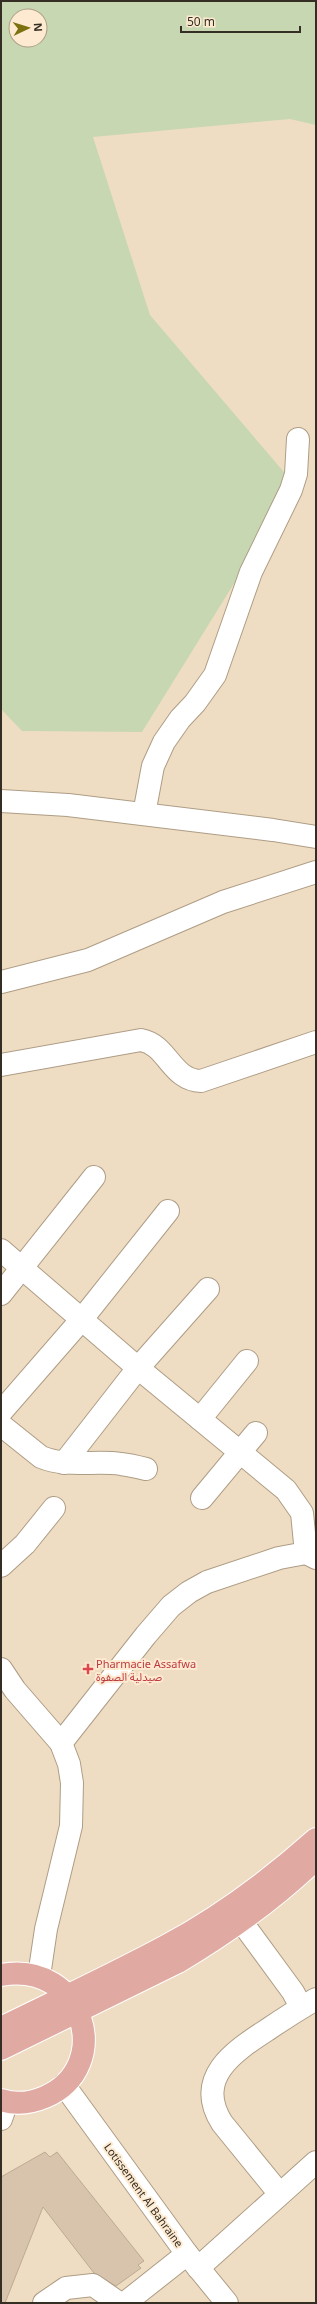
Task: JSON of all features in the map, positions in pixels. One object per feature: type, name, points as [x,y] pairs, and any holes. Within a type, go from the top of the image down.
[{"type":"main road","points":[[1,2049],[73,2003],[196,1929],[252,1891],[316,1839]]},
{"type":"main road","points":[[1,2028],[73,2003],[178,1962],[241,1921],[316,1859]]},
{"type":"main road","points":[[1,1975],[20,1973],[39,1976],[55,1984],[73,2003],[83,2030],[83,2050],[76,2069],[64,2085],[52,2094],[38,2100],[3,2107]]},
{"type":"street","points":[[144,814],[153,766],[164,742],[215,675],[251,572],[291,490],[296,474],[298,439]]},
{"type":"street","points":[[1,801],[68,805],[273,830],[316,838]]},
{"type":"street","points":[[1,982],[88,960],[223,902],[316,872]]},
{"type":"street","points":[[1,1065],[141,1040],[155,1045],[182,1076],[191,1081],[201,1081],[316,1042]]},
{"type":"street","points":[[1,1294],[94,1177]]},
{"type":"street","points":[[1,1412],[82,1319],[168,1211]]},
{"type":"street","points":[[1,1250],[138,1368],[286,1490],[302,1513],[311,1556],[279,1558],[207,1582],[177,1602],[146,1635],[61,1743]]},
{"type":"street","points":[[64,1463],[138,1368],[208,1290]]},
{"type":"street","points":[[200,1419],[246,1361]]},
{"type":"street","points":[[1,1425],[42,1457],[64,1463],[120,1464],[146,1469]]},
{"type":"street","points":[[202,1498],[242,1453],[256,1433]]},
{"type":"street","points":[[1,1566],[25,1544],[54,1508]]},
{"type":"street","points":[[1,1670],[15,1690],[61,1743],[72,1783],[71,1826],[46,1928],[39,1976]]},
{"type":"street","points":[[241,1921],[293,1992],[309,2003],[237,2049],[225,2061],[217,2073],[213,2088],[213,2102],[219,2118],[232,2137],[279,2194]]},
{"type":"street","name":"Lotissement Al Bahraine","points":[[64,2085],[193,2261],[227,2303]]},
{"type":"street","points":[[125,2303],[193,2261],[279,2194],[316,2162]]},
{"type":"street","points":[[44,2303],[66,2288],[93,2285],[119,2303]]},
{"type":"green space","points":[[1,1],[316,1],[316,125],[290,119],[93,137],[150,315],[295,485],[142,732],[22,731],[1,709]]},
{"type":"building","points":[[45,2152],[50,2157],[57,2152],[144,2261],[138,2265],[141,2268],[116,2286],[94,2273],[43,2207],[5,2303],[1,2303],[1,2177]]},
{"type":"place","name":"Pharmacie Assafwa صيدلية الصفوة","points":[[88,1669]]}]
